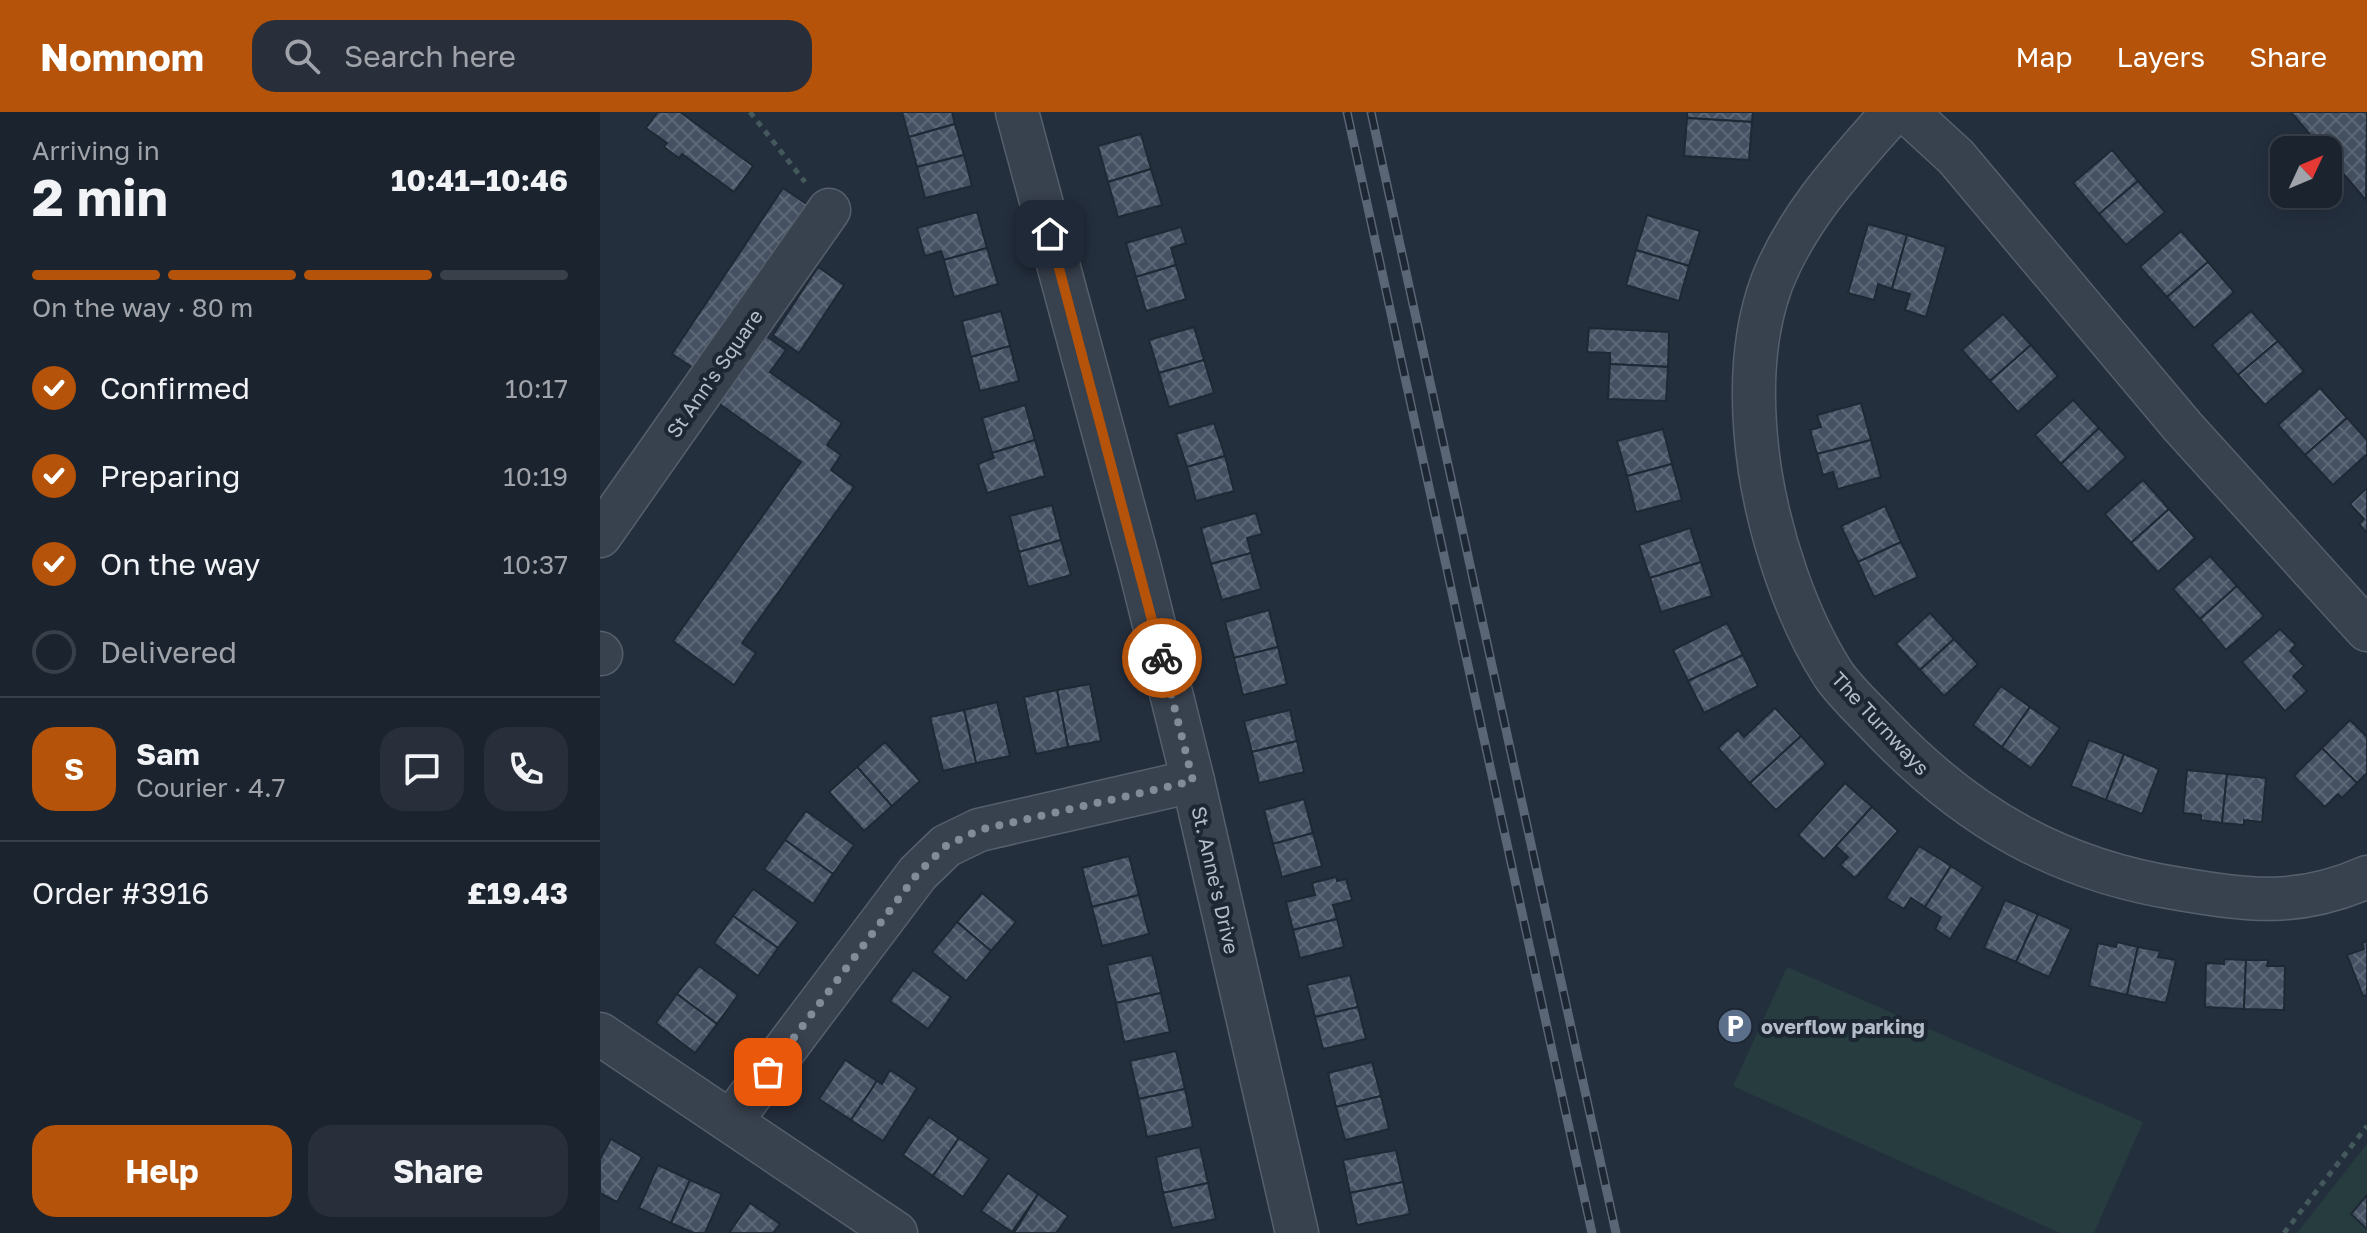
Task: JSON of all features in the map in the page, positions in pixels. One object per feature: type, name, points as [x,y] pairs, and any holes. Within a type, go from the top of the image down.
[{"type":"street","name":"St. Anne's Drive","points":[[1017,112],[1140,568],[1193,781],[1297,1233]]},
{"type":"street","name":"The Turnways","points":[[1893,112],[1829,185],[1798,231],[1772,283],[1758,342],[1754,397],[1756,445],[1764,494],[1790,585],[1834,675],[1917,765],[1956,797],[2015,836],[2107,875],[2201,893],[2271,899],[2309,897],[2367,877]]},
{"type":"street","points":[[1907,112],[1956,157],[2183,427],[2367,630]]},
{"type":"street","name":"St Ann's Square","points":[[600,536],[829,210]]},
{"type":"street","points":[[731,1121],[918,873],[946,846],[979,830],[1193,781]]},
{"type":"street","points":[[600,1034],[896,1233]]},
{"type":"path","points":[[750,112],[829,210]]},
{"type":"path","points":[[2284,1233],[2367,1126]]},
{"type":"green space","points":[[1787,967],[2143,1122],[2094,1233],[2060,1233],[1733,1086]]},
{"type":"green space","points":[[2367,1144],[2367,1233],[2297,1233]]},
{"type":"building","points":[[658,112],[680,112],[753,166],[734,192],[682,154],[679,158],[664,147],[667,143],[646,128]]},
{"type":"building","points":[[902,112],[952,112],[955,124],[909,137]]},
{"type":"building","points":[[1687,112],[1753,112],[1752,122],[1687,118]]},
{"type":"building","points":[[2291,112],[2367,112],[2366,200],[2342,172],[2342,136],[2311,136]]},
{"type":"building","points":[[1687,118],[1752,122],[1749,160],[1684,156]]},
{"type":"building","points":[[955,124],[964,155],[917,167],[909,137]]},
{"type":"building","points":[[1141,134],[1151,169],[1108,182],[1098,146]]},
{"type":"building","points":[[2112,150],[2138,181],[2099,214],[2073,183]]},
{"type":"building","points":[[964,155],[972,186],[925,198],[917,167]]},
{"type":"building","points":[[1151,169],[1162,205],[1118,217],[1108,182]]},
{"type":"building","points":[[2138,181],[2165,212],[2126,245],[2099,214]]},
{"type":"building","points":[[783,188],[808,205],[698,371],[672,354]]},
{"type":"building","points":[[977,212],[987,248],[944,260],[941,251],[925,256],[917,228]]},
{"type":"building","points":[[1647,215],[1700,231],[1689,266],[1636,250]]},
{"type":"building","points":[[1868,224],[1907,235],[1892,289],[1878,284],[1874,300],[1848,293]]},
{"type":"building","points":[[1181,227],[1186,243],[1171,248],[1176,265],[1136,277],[1126,243]]},
{"type":"building","points":[[2181,231],[2208,262],[2167,297],[2140,267]]},
{"type":"building","points":[[1907,235],[1946,247],[1926,317],[1905,310],[1910,294],[1892,289]]},
{"type":"building","points":[[987,248],[998,284],[954,297],[944,260]]},
{"type":"building","points":[[1636,250],[1689,266],[1679,301],[1626,285]]},
{"type":"building","points":[[2208,262],[2234,292],[2194,328],[2167,297]]},
{"type":"building","points":[[1176,265],[1186,299],[1146,311],[1136,277]]},
{"type":"building","points":[[818,267],[844,285],[799,353],[773,335]]},
{"type":"building","points":[[1001,311],[1010,346],[971,357],[962,321]]},
{"type":"building","points":[[2251,311],[2278,341],[2238,375],[2212,345]]},
{"type":"building","points":[[2003,314],[2031,345],[1990,381],[1962,350]]},
{"type":"building","points":[[1194,327],[1204,360],[1159,373],[1149,340]]},
{"type":"building","points":[[1589,328],[1669,332],[1668,367],[1610,364],[1610,353],[1587,352]]},
{"type":"building","points":[[762,333],[786,350],[770,372],[842,423],[827,445],[841,455],[831,470],[854,487],[742,643],[756,653],[734,685],[673,641],[801,462],[714,400]]},
{"type":"building","points":[[2278,341],[2304,371],[2265,405],[2238,375]]},
{"type":"building","points":[[2031,345],[2058,376],[2018,412],[1990,381]]},
{"type":"building","points":[[1010,346],[1019,381],[980,391],[971,357]]},
{"type":"building","points":[[1204,360],[1214,393],[1169,407],[1159,373]]},
{"type":"building","points":[[1610,364],[1668,367],[1666,401],[1608,399]]},
{"type":"building","points":[[2320,388],[2347,418],[2305,455],[2278,425]]},
{"type":"building","points":[[2073,400],[2099,428],[2061,464],[2035,435]]},
{"type":"building","points":[[1861,403],[1871,440],[1817,454],[1810,430],[1821,427],[1817,415]]},
{"type":"building","points":[[1025,405],[1035,440],[992,453],[982,418]]},
{"type":"building","points":[[2347,418],[2367,440],[2367,454],[2333,485],[2305,455]]},
{"type":"building","points":[[1214,423],[1225,456],[1187,467],[1176,434]]},
{"type":"building","points":[[2099,428],[2126,457],[2088,492],[2061,464]]},
{"type":"building","points":[[1663,429],[1672,464],[1627,476],[1617,441]]},
{"type":"building","points":[[1035,440],[1045,476],[987,493],[978,464],[994,458],[992,453]]},
{"type":"building","points":[[1871,440],[1881,477],[1838,489],[1833,472],[1823,475],[1817,454]]},
{"type":"building","points":[[1225,456],[1234,491],[1196,501],[1187,467]]},
{"type":"building","points":[[1672,464],[1682,500],[1636,512],[1627,476]]},
{"type":"building","points":[[2143,480],[2169,509],[2131,543],[2105,514]]},
{"type":"building","points":[[2367,488],[2367,533],[2359,524],[2364,519],[2350,504]]},
{"type":"building","points":[[1052,505],[1061,540],[1019,552],[1010,516]]},
{"type":"building","points":[[1885,506],[1901,542],[1858,562],[1841,526]]},
{"type":"building","points":[[2169,509],[2195,538],[2158,572],[2131,543]]},
{"type":"building","points":[[1256,513],[1262,534],[1247,538],[1251,553],[1211,564],[1201,528]]},
{"type":"building","points":[[1690,528],[1701,562],[1650,578],[1639,545]]},
{"type":"building","points":[[1061,540],[1071,575],[1028,587],[1019,552]]},
{"type":"building","points":[[1901,542],[1918,577],[1874,597],[1858,562]]},
{"type":"building","points":[[1251,553],[1261,589],[1222,600],[1211,564]]},
{"type":"building","points":[[2210,556],[2237,586],[2200,619],[2173,589]]},
{"type":"building","points":[[1701,562],[1712,596],[1661,612],[1650,578]]},
{"type":"building","points":[[2237,586],[2264,616],[2226,650],[2200,619]]},
{"type":"building","points":[[1269,610],[1278,647],[1234,658],[1225,622]]},
{"type":"building","points":[[1930,613],[1954,639],[1920,670],[1896,644]]},
{"type":"building","points":[[1727,623],[1743,655],[1688,681],[1673,650]]},
{"type":"building","points":[[2280,629],[2296,645],[2290,651],[2304,666],[2293,676],[2307,691],[2285,711],[2242,662]]},
{"type":"building","points":[[1954,639],[1978,664],[1944,696],[1920,670]]},
{"type":"building","points":[[1278,647],[1287,684],[1243,695],[1234,658]]},
{"type":"building","points":[[1743,655],[1758,686],[1704,713],[1688,681]]},
{"type":"building","points":[[1090,684],[1101,741],[1068,747],[1057,690]]},
{"type":"building","points":[[2001,686],[2030,707],[2002,747],[1973,725]]},
{"type":"building","points":[[1057,690],[1068,747],[1036,754],[1024,697]]},
{"type":"building","points":[[997,702],[1010,756],[976,763],[964,710]]},
{"type":"building","points":[[2030,707],[2060,728],[2031,768],[2002,747]]},
{"type":"building","points":[[1775,708],[1801,736],[1750,783],[1718,748],[1738,730],[1744,737]]},
{"type":"building","points":[[964,710],[976,763],[943,771],[930,717]]},
{"type":"building","points":[[1290,710],[1297,741],[1252,752],[1244,721]]},
{"type":"building","points":[[2350,720],[2367,737],[2367,773],[2357,783],[2322,748]]},
{"type":"building","points":[[1801,736],[1826,764],[1776,810],[1750,783]]},
{"type":"building","points":[[2089,740],[2124,754],[2106,800],[2071,786]]},
{"type":"building","points":[[1297,741],[1304,772],[1259,783],[1252,752]]},
{"type":"building","points":[[885,742],[920,781],[892,806],[857,767]]},
{"type":"building","points":[[2322,748],[2357,783],[2342,798],[2338,794],[2325,807],[2294,776]]},
{"type":"building","points":[[2124,754],[2159,769],[2142,814],[2106,800]]},
{"type":"building","points":[[857,767],[892,806],[864,831],[829,792]]},
{"type":"building","points":[[2187,770],[2227,774],[2222,823],[2201,820],[2201,815],[2183,813]]},
{"type":"building","points":[[2227,774],[2266,778],[2262,822],[2244,820],[2244,825],[2222,823]]},
{"type":"building","points":[[1845,783],[1872,807],[1824,859],[1798,835]]},
{"type":"building","points":[[1304,799],[1313,833],[1273,844],[1264,810]]},
{"type":"building","points":[[1872,807],[1898,831],[1855,878],[1840,865],[1848,857],[1836,846]]},
{"type":"building","points":[[806,811],[854,845],[833,874],[785,840]]},
{"type":"building","points":[[1313,833],[1322,866],[1282,877],[1273,844]]},
{"type":"building","points":[[785,840],[833,874],[813,904],[764,869]]},
{"type":"building","points":[[1919,846],[1951,866],[1925,907],[1911,898],[1904,909],[1886,898]]},
{"type":"building","points":[[1129,856],[1139,895],[1092,907],[1082,868]]},
{"type":"building","points":[[1951,866],[1983,887],[1950,939],[1935,929],[1941,917],[1925,907]]},
{"type":"building","points":[[1336,877],[1337,881],[1346,879],[1352,900],[1333,905],[1337,919],[1293,930],[1286,902],[1315,895],[1312,883]]},
{"type":"building","points":[[753,889],[798,922],[778,948],[733,916]]},
{"type":"building","points":[[982,893],[1016,922],[991,951],[957,922]]},
{"type":"building","points":[[1139,895],[1149,934],[1102,946],[1092,907]]},
{"type":"building","points":[[2005,900],[2038,914],[2016,962],[1984,948]]},
{"type":"building","points":[[2038,914],[2071,929],[2049,977],[2016,962]]},
{"type":"building","points":[[733,916],[778,948],[758,976],[714,943]]},
{"type":"building","points":[[1337,919],[1344,947],[1300,958],[1293,930]]},
{"type":"building","points":[[957,922],[991,951],[966,981],[932,952]]},
{"type":"building","points":[[2367,941],[2367,995],[2363,996],[2347,955],[2364,949],[2362,943]]},
{"type":"building","points":[[2117,942],[2138,947],[2127,995],[2089,986],[2098,943],[2116,947]]},
{"type":"building","points":[[2138,947],[2160,951],[2158,957],[2176,960],[2166,1003],[2127,995]]},
{"type":"building","points":[[1152,955],[1161,993],[1116,1003],[1107,965]]},
{"type":"building","points":[[2224,959],[2246,960],[2244,1009],[2205,1007],[2206,963],[2224,964]]},
{"type":"building","points":[[2246,960],[2268,960],[2267,966],[2285,966],[2284,1010],[2244,1009]]},
{"type":"building","points":[[699,966],[738,995],[717,1024],[677,994]]},
{"type":"building","points":[[913,970],[951,997],[928,1029],[890,1001]]},
{"type":"building","points":[[1350,975],[1358,1007],[1315,1017],[1307,985]]},
{"type":"building","points":[[1161,993],[1170,1032],[1124,1042],[1116,1003]]},
{"type":"building","points":[[677,994],[717,1024],[695,1053],[656,1023]]},
{"type":"building","points":[[1358,1007],[1366,1039],[1323,1049],[1315,1017]]},
{"type":"building","points":[[1176,1051],[1185,1089],[1139,1099],[1130,1061]]},
{"type":"building","points":[[845,1060],[877,1081],[851,1120],[819,1099]]},
{"type":"building","points":[[1372,1062],[1381,1096],[1336,1107],[1328,1073]]},
{"type":"building","points":[[890,1070],[917,1088],[883,1141],[851,1120],[877,1081],[882,1084]]},
{"type":"building","points":[[1185,1089],[1193,1127],[1147,1137],[1139,1099]]},
{"type":"building","points":[[1381,1096],[1389,1129],[1345,1140],[1336,1107]]},
{"type":"building","points":[[929,1117],[959,1138],[933,1176],[903,1155]]},
{"type":"building","points":[[959,1138],[989,1159],[963,1197],[933,1176]]},
{"type":"building","points":[[611,1139],[642,1157],[617,1202],[600,1193],[600,1159]]},
{"type":"building","points":[[1200,1147],[1208,1183],[1163,1193],[1156,1157]]},
{"type":"building","points":[[1396,1150],[1403,1182],[1350,1193],[1343,1160]]},
{"type":"building","points":[[658,1165],[690,1180],[671,1223],[639,1208]]},
{"type":"building","points":[[1008,1173],[1038,1194],[1012,1232],[981,1211]]},
{"type":"building","points":[[690,1180],[722,1194],[705,1233],[694,1233],[671,1223]]},
{"type":"building","points":[[1403,1182],[1410,1214],[1357,1225],[1350,1193]]},
{"type":"building","points":[[1208,1183],[1216,1219],[1172,1228],[1163,1193]]},
{"type":"building","points":[[1038,1194],[1068,1216],[1056,1233],[1014,1233]]},
{"type":"building","points":[[2367,1195],[2367,1229],[2351,1214]]},
{"type":"building","points":[[750,1203],[780,1224],[773,1233],[729,1233]]},
{"type":"railway","points":[[1347,112],[1592,1233]]},
{"type":"railway","points":[[1371,112],[1616,1233]]},
{"type":"way so far","points":[[768,1072],[918,873],[946,846],[979,830],[1193,781],[1162,658]]},
{"type":"place","name":"overflow parking","points":[[1735,1026]]},
{"type":"route","points":[[1050,234],[1162,658]]}]
